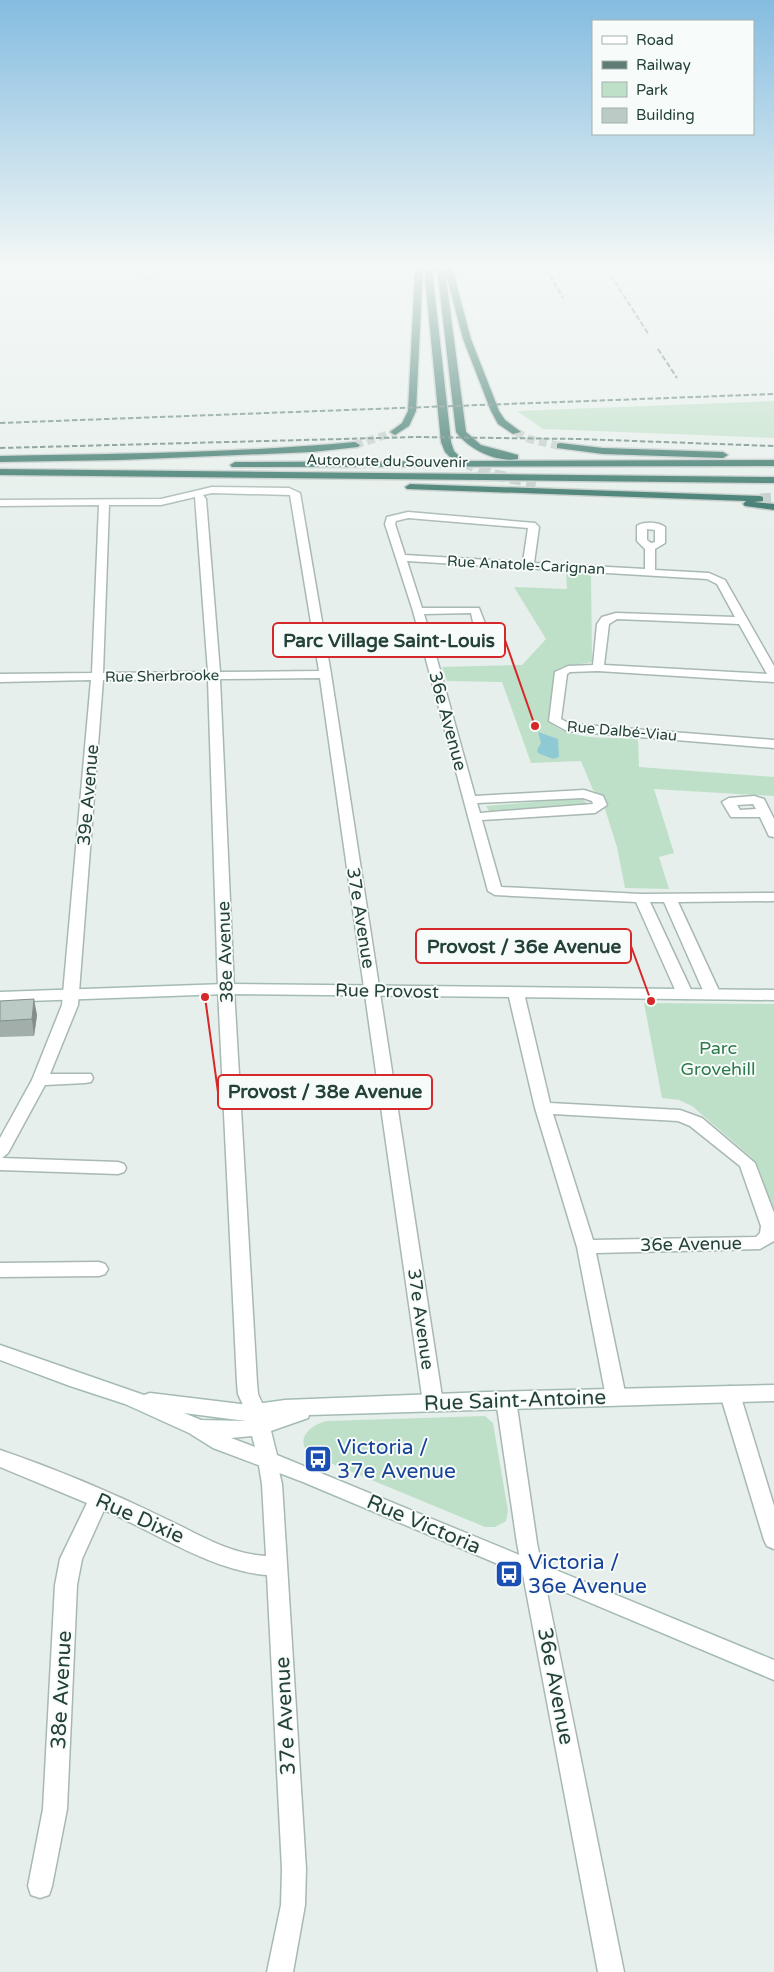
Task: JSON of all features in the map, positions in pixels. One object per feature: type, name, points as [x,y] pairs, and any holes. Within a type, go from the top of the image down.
[{"type":"highway","points":[[395,432],[406,424],[412,411],[415,360]]},
{"type":"highway","points":[[438,360],[448,448],[457,459]]},
{"type":"highway","points":[[452,360],[462,434],[472,443],[495,453],[518,458],[774,463]]},
{"type":"highway","points":[[475,360],[501,422],[516,432]]},
{"type":"highway","points":[[0,459],[129,457],[324,449],[355,445]]},
{"type":"highway","points":[[560,446],[603,451],[774,456]]},
{"type":"highway","points":[[174,466],[357,462],[617,465],[774,463]]},
{"type":"highway","name":"Autoroute du Souvenir","points":[[0,464],[774,473]]},
{"type":"highway","name":"Autoroute du Souvenir","points":[[0,472],[774,480]]},
{"type":"highway","points":[[164,474],[278,482],[760,499]]},
{"type":"highway","points":[[536,483],[773,491]]},
{"type":"highway","points":[[664,497],[774,507]]},
{"type":"street","name":"37e Avenue","points":[[197,493],[218,490],[289,491],[295,493],[325,674],[433,1402]]},
{"type":"street","points":[[0,503],[166,501],[197,493]]},
{"type":"street","name":"38e Avenue","points":[[197,493],[201,499],[214,675],[226,989],[246,1383],[259,1419]]},
{"type":"street","name":"39e Avenue","points":[[0,1153],[40,1080],[70,1005],[97,677],[104,503]]},
{"type":"street","name":"36e Avenue","points":[[528,565],[534,527],[531,524],[408,515],[391,519],[390,524],[418,611],[495,891],[641,898],[774,897]]},
{"type":"street","points":[[650,548],[650,572]]},
{"type":"street","name":"Rue Anatole-Carignan","points":[[402,558],[650,572],[715,578],[721,582],[741,621],[774,677]]},
{"type":"street","points":[[418,611],[475,610],[483,634],[479,638],[426,642]]},
{"type":"street","points":[[598,668],[606,619],[616,616],[741,621]]},
{"type":"street","name":"Rue Dalbé-Viau","points":[[774,677],[598,668],[568,669],[561,672],[555,721],[560,726],[774,744]]},
{"type":"street","name":"Rue Sherbrooke","points":[[0,678],[325,674]]},
{"type":"street","points":[[469,800],[584,794],[598,799],[600,805],[595,809],[474,817]]},
{"type":"street","points":[[764,813],[774,833]]},
{"type":"street","points":[[641,898],[685,994]]},
{"type":"street","points":[[669,898],[713,995]]},
{"type":"street","name":"Rue Provost","points":[[0,997],[226,989],[774,995]]},
{"type":"street","points":[[516,993],[543,1108],[586,1247],[616,1397]]},
{"type":"street","points":[[40,1080],[85,1078]]},
{"type":"street","name":"36e Avenue","points":[[543,1108],[680,1116],[696,1122],[747,1163],[770,1226],[768,1236],[760,1243],[586,1247]]},
{"type":"street","points":[[0,1164],[118,1168]]},
{"type":"street","points":[[0,1270],[99,1269]]},
{"type":"street","name":"Rue Victoria","points":[[0,1352],[77,1381],[131,1398],[196,1426],[220,1442],[268,1460],[774,1670]]},
{"type":"street","name":"Rue Saint-Antoine","points":[[259,1419],[310,1408],[433,1402],[774,1393]]},
{"type":"street","points":[[730,1394],[774,1540]]},
{"type":"street","name":"Rue Victoria","points":[[131,1398],[225,1411],[259,1419]]},
{"type":"street","name":"36e Avenue","points":[[506,1400],[526,1535],[611,1972]]},
{"type":"street","points":[[196,1426],[223,1430],[259,1419],[268,1460]]},
{"type":"street","name":"37e Avenue","points":[[268,1460],[294,1869],[293,1905],[280,1972]]},
{"type":"street","name":"Rue Dixie","points":[[2,1462],[158,1525],[224,1558],[250,1565],[276,1566]]},
{"type":"street","name":"38e Avenue","points":[[40,1886],[55,1809],[66,1585],[71,1558],[99,1500]]},
{"type":"green space","points":[[774,401],[774,438],[543,429],[517,411]]},
{"type":"green space","points":[[566,570],[591,571],[592,662],[562,667],[554,673],[549,722],[558,728],[579,735],[638,739],[639,767],[774,777],[774,796],[654,789],[674,853],[659,857],[669,889],[625,888],[617,847],[605,809],[599,794],[593,790],[581,761],[531,763],[502,682],[447,681],[442,667],[522,665],[546,639],[514,587],[567,589]]},
{"type":"green space","points":[[581,798],[589,805],[489,811],[486,806]]},
{"type":"green space","name":"Parc Grovehill","points":[[644,1003],[774,1004],[774,1213],[759,1169],[751,1157],[692,1106],[679,1100],[662,1098]]},
{"type":"green space","points":[[485,1416],[493,1423],[508,1511],[506,1521],[495,1527],[485,1527],[328,1462],[330,1459],[321,1455],[318,1458],[305,1448],[303,1443],[304,1437],[312,1427],[327,1421]]},
{"type":"water","points":[[538,732],[558,739],[559,757],[553,759],[538,753],[537,750],[541,743]]},
{"type":"building","points":[[34,999],[32,1019],[0,1021],[0,1001]]},
{"type":"tunnel","points":[[355,445],[395,432]]},
{"type":"tunnel","points":[[516,432],[529,439],[560,446]]},
{"type":"tunnel","points":[[457,459],[467,463]]},
{"type":"tunnel","points":[[464,462],[490,474],[536,483]]},
{"type":"tunnel","points":[[760,499],[774,498]]},
{"type":"railway","points":[[665,360],[677,378]]},
{"type":"railway","points":[[0,423],[774,394]]},
{"type":"railway","points":[[0,448],[417,437],[579,439],[774,446]]},
{"type":"place","name":"Parc Village Saint-Louis","points":[[535,726]]},
{"type":"place","name":"Provost / 38e Avenue","points":[[205,997]]},
{"type":"place","name":"Provost / 36e Avenue","points":[[651,1001]]},
{"type":"place","name":"Victoria / 37e Avenue","points":[[318,1459]]},
{"type":"place","name":"Victoria / 36e Avenue","points":[[509,1574]]}]
